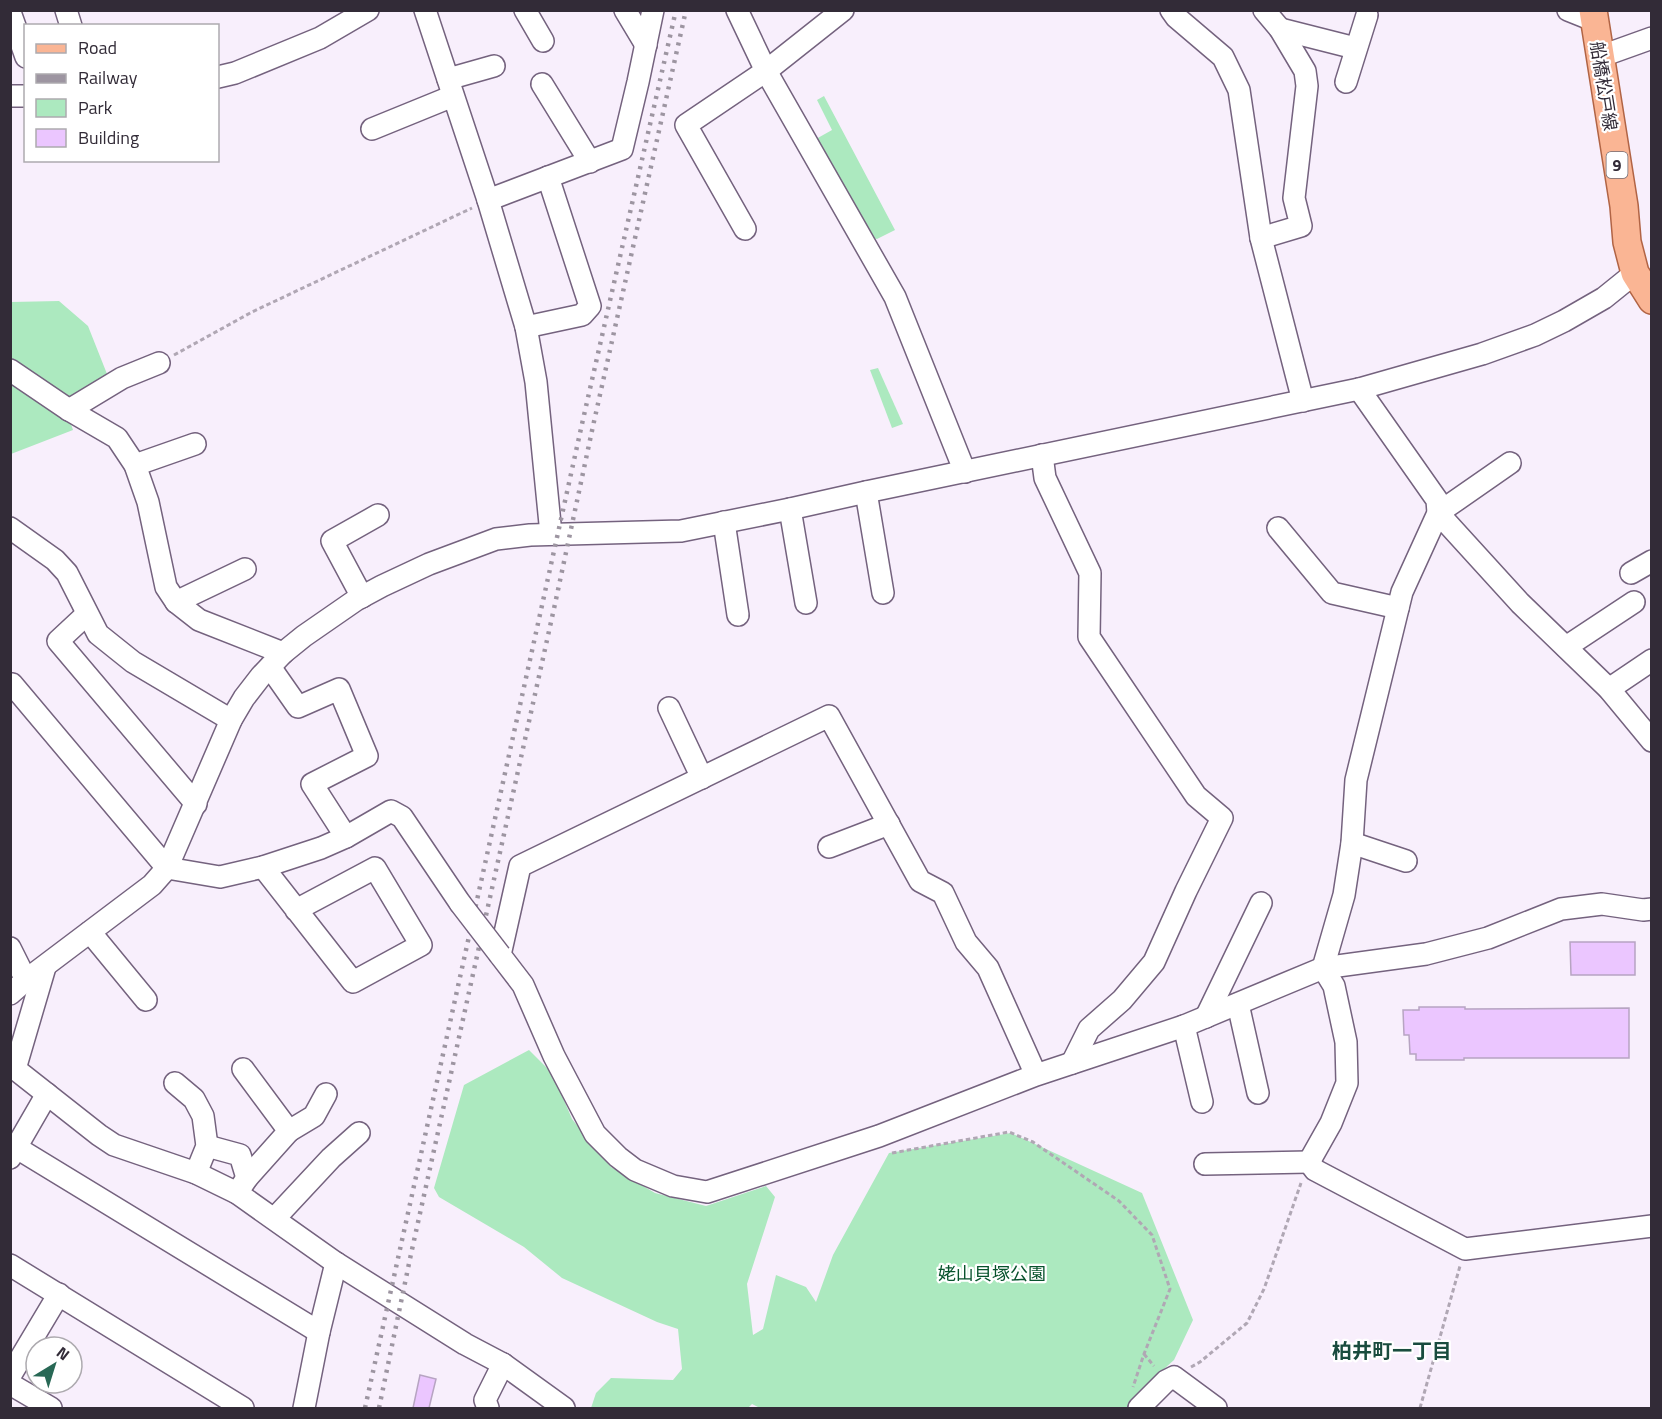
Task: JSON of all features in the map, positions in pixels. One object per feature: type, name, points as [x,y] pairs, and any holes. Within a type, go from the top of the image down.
[{"type":"main road","name":"船橋松戸線","points":[[1593,15],[1624,206],[1627,242],[1635,273],[1652,300]]},
{"type":"street","points":[[219,77],[235,73],[320,38],[368,10]]},
{"type":"street","points":[[425,10],[488,201],[526,327],[536,382],[551,534]]},
{"type":"street","points":[[525,10],[543,41]]},
{"type":"street","points":[[625,10],[646,45]]},
{"type":"street","points":[[488,201],[622,149],[653,10]]},
{"type":"street","points":[[737,10],[766,71],[895,297],[965,472]]},
{"type":"street","points":[[745,230],[686,125],[766,71],[843,10]]},
{"type":"street","points":[[1171,10],[1176,17],[1223,57],[1239,90],[1261,238],[1303,401]]},
{"type":"street","points":[[1261,238],[1301,226],[1294,198],[1307,86],[1305,71],[1280,29],[1264,10]]},
{"type":"street","points":[[1568,10],[1593,15]]},
{"type":"street","points":[[10,12],[24,51]]},
{"type":"street","points":[[1346,82],[1367,15]]},
{"type":"street","points":[[1280,29],[1355,48]]},
{"type":"street","points":[[1599,57],[1652,38]]},
{"type":"street","points":[[372,129],[494,66]]},
{"type":"street","points":[[542,84],[590,162]]},
{"type":"street","points":[[526,327],[582,315],[590,306],[548,177]]},
{"type":"street","points":[[10,994],[152,885],[167,868],[231,720],[244,699],[276,660],[304,636],[362,597],[429,564],[496,539],[551,534],[681,531],[1359,389],[1482,354],[1535,334],[1564,321],[1604,297],[1635,273]]},
{"type":"street","points":[[69,410],[122,378],[159,363]]},
{"type":"street","points":[[10,370],[69,410],[117,438],[135,465],[148,502],[166,587],[176,602],[199,620],[276,660],[298,707],[339,689],[367,756],[312,784],[346,837]]},
{"type":"street","points":[[1309,1162],[1331,1123],[1347,1083],[1346,1042],[1334,986],[1323,968],[1344,895],[1352,843],[1356,780],[1402,592],[1438,513],[1437,500],[1359,389]]},
{"type":"street","points":[[135,465],[195,444]]},
{"type":"street","points":[[1042,455],[1045,478],[1089,573],[1089,637],[1196,796],[1222,818],[1154,962],[1122,1000],[1089,1029],[1072,1064]]},
{"type":"street","points":[[1438,513],[1510,463]]},
{"type":"street","points":[[866,492],[883,593]]},
{"type":"street","points":[[790,509],[806,603]]},
{"type":"street","points":[[1438,513],[1520,603],[1609,689],[1652,741]]},
{"type":"street","points":[[362,597],[332,541],[378,515]]},
{"type":"street","points":[[724,522],[738,615]]},
{"type":"street","points":[[1278,528],[1332,593],[1398,608]]},
{"type":"street","points":[[12,532],[55,560],[68,573],[98,634],[133,662],[231,720]]},
{"type":"street","points":[[1631,573],[1652,561]]},
{"type":"street","points":[[176,602],[245,569]]},
{"type":"street","points":[[1566,647],[1634,602]]},
{"type":"street","points":[[87,614],[57,642],[196,804]]},
{"type":"street","points":[[1609,689],[1652,660]]},
{"type":"street","points":[[12,684],[167,868],[220,877],[262,867],[321,848],[346,837],[391,811],[402,817],[460,903],[523,986],[554,1056],[595,1134],[635,1170],[673,1186],[707,1192],[879,1136],[1036,1075],[1185,1026],[1323,968],[1426,954],[1488,938],[1562,909],[1602,904],[1643,910],[1652,909]]},
{"type":"street","points":[[669,708],[702,778]]},
{"type":"street","points":[[500,955],[520,866],[829,716],[920,881],[943,893],[966,942],[988,968],[1036,1075]]},
{"type":"street","points":[[829,847],[889,824]]},
{"type":"street","points":[[1352,843],[1406,861]]},
{"type":"street","points":[[262,867],[296,910],[353,982],[421,945],[375,868],[296,910]]},
{"type":"street","points":[[1206,1017],[1261,903]]},
{"type":"street","points":[[90,932],[146,1000]]},
{"type":"street","points":[[10,948],[26,980]]},
{"type":"street","points":[[45,967],[13,1067],[114,1145],[196,1173],[242,1185],[275,1218],[336,1263],[465,1344],[503,1364],[553,1404]]},
{"type":"street","points":[[1238,1004],[1258,1093]]},
{"type":"street","points":[[1185,1026],[1202,1102]]},
{"type":"street","points":[[243,1070],[289,1131]]},
{"type":"street","points":[[175,1083],[194,1099],[203,1116],[207,1146],[196,1173]]},
{"type":"street","points":[[46,1094],[14,1153],[319,1332]]},
{"type":"street","points":[[242,1185],[289,1131],[314,1116],[326,1094]]},
{"type":"street","points":[[275,1218],[359,1133]]},
{"type":"street","points":[[207,1146],[240,1155],[242,1185]]},
{"type":"street","points":[[1205,1164],[1309,1162]]},
{"type":"street","points":[[1309,1162],[1315,1170],[1465,1249],[1652,1226]]},
{"type":"street","points":[[304,1408],[336,1263]]},
{"type":"street","points":[[10,1265],[243,1408]]},
{"type":"street","points":[[10,1376],[59,1294]]},
{"type":"street","points":[[488,1408],[485,1400],[503,1364]]},
{"type":"street","points":[[1135,1400],[1174,1377],[1216,1408]]},
{"type":"street","points":[[10,1384],[51,1408]]},
{"type":"path","points":[[159,363],[252,312],[488,201]]},
{"type":"path","points":[[879,1136],[889,1153],[1009,1132],[1033,1142],[1119,1201],[1152,1235],[1170,1289],[1144,1354],[1135,1400]]},
{"type":"path","points":[[1174,1377],[1200,1362],[1247,1323],[1264,1289],[1309,1162]]},
{"type":"path","points":[[1420,1408],[1465,1249]]},
{"type":"green space","points":[[824,96],[895,230],[877,239],[868,237],[816,139],[832,130],[817,100]]},
{"type":"green space","points":[[59,301],[88,326],[109,379],[69,418],[73,430],[11,454],[11,302]]},
{"type":"green space","points":[[878,368],[903,424],[892,428],[870,370]]},
{"type":"green space","name":"姥山貝塚公園","points":[[529,1050],[553,1074],[572,1119],[611,1167],[655,1193],[706,1206],[766,1186],[775,1197],[747,1284],[753,1335],[763,1329],[776,1275],[806,1287],[816,1302],[833,1255],[889,1153],[1011,1133],[1142,1193],[1193,1320],[1174,1360],[1146,1385],[1127,1408],[760,1408],[752,1404],[748,1408],[591,1408],[596,1393],[611,1378],[673,1380],[682,1369],[678,1329],[657,1322],[562,1278],[524,1247],[439,1197],[434,1188],[464,1085]]},
{"type":"building","points":[[1570,942],[1635,942],[1635,975],[1571,975]]},
{"type":"building","points":[[1419,1007],[1629,1008],[1629,1058],[1416,1060],[1416,1054],[1410,1054],[1409,1035],[1404,1035],[1403,1010],[1419,1010]]},
{"type":"building","points":[[420,1375],[436,1379],[429,1408],[413,1408]]},
{"type":"railway","points":[[365,1408],[582,424],[676,10]]},
{"type":"railway","points":[[379,1408],[686,10]]},
{"type":"district","name":"柏井町一丁目","points":[[1392,1350]]}]
